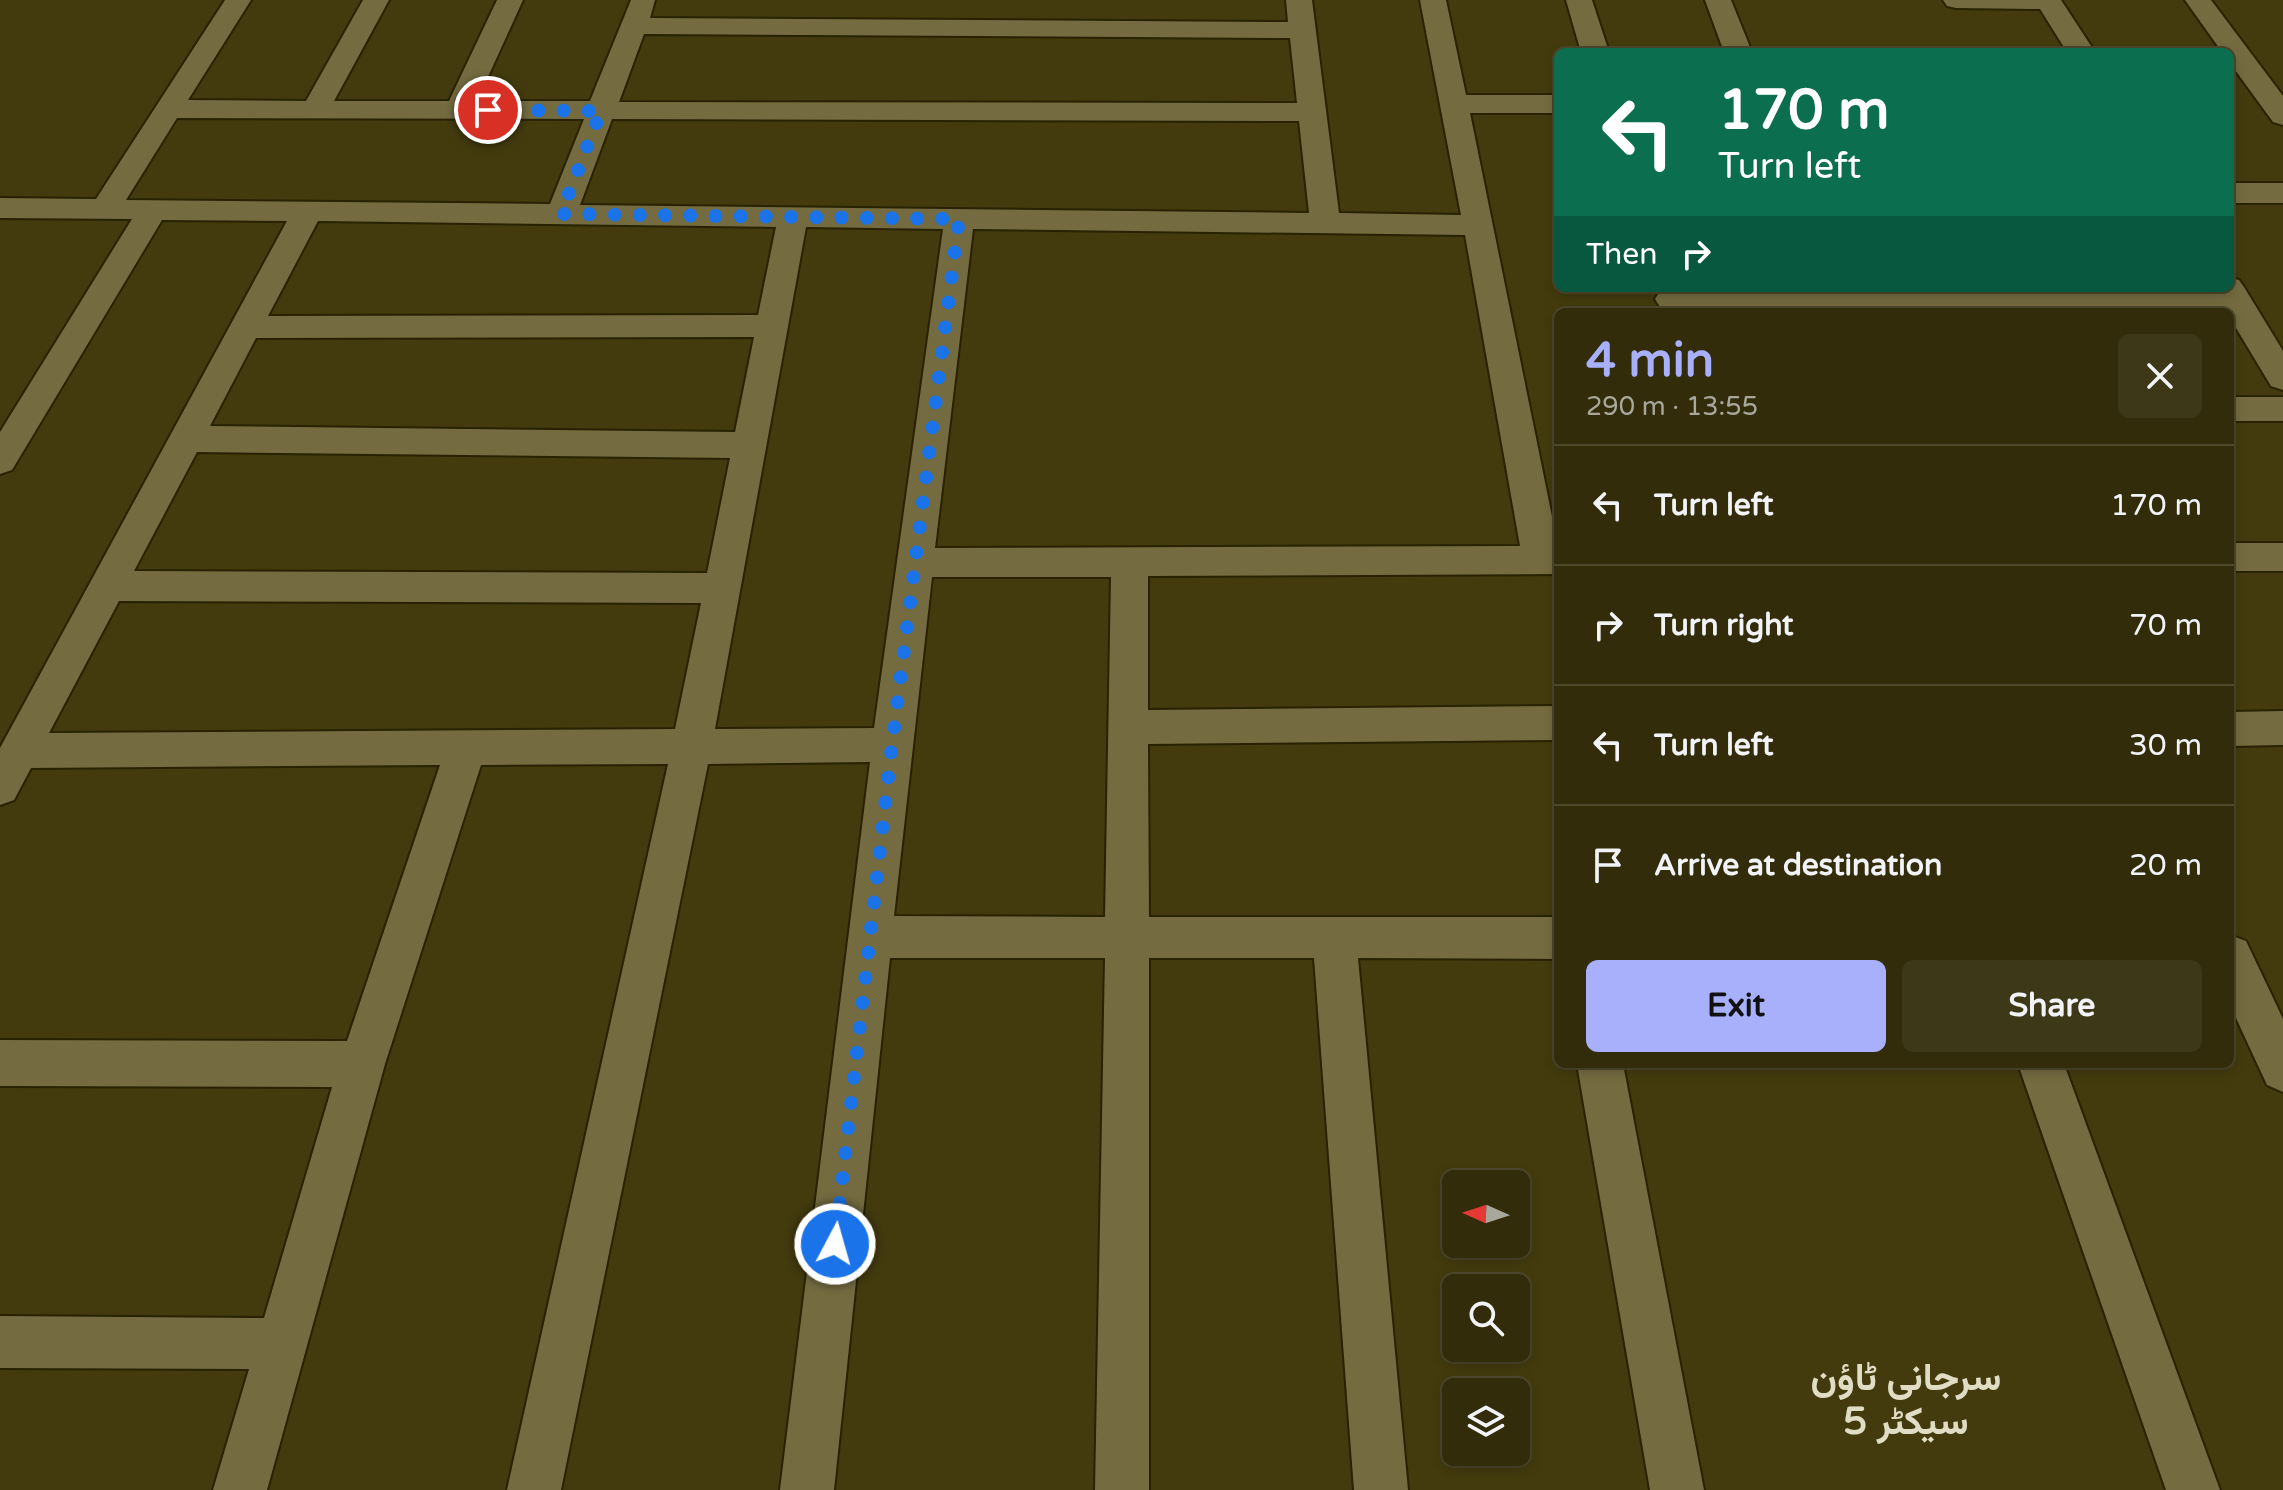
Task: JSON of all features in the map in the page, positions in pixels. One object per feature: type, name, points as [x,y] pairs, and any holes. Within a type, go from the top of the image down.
[{"type":"street","points":[[105,209],[238,0]]},
{"type":"street","points":[[314,111],[376,0]]},
{"type":"street","points":[[459,110],[510,0]]},
{"type":"street","points":[[886,28],[891,0]]},
{"type":"street","points":[[1036,29],[1038,0]]},
{"type":"street","points":[[1170,0],[1171,30]]},
{"type":"street","points":[[1299,0],[1325,223]]},
{"type":"street","points":[[915,563],[1550,560],[1433,0]]},
{"type":"street","points":[[1579,0],[1594,48]]},
{"type":"street","points":[[1718,0],[1736,48]]},
{"type":"street","points":[[1956,0],[2049,0],[2079,48]]},
{"type":"street","points":[[2198,0],[2233,48]]},
{"type":"street","points":[[561,214],[639,13],[886,28],[1302,30]]},
{"type":"street","points":[[2234,49],[2283,116]]},
{"type":"street","points":[[1454,104],[1554,104]]},
{"type":"street","points":[[168,109],[1312,112]]},
{"type":"street","points":[[2234,193],[2283,193]]},
{"type":"street","points":[[2,210],[153,209],[1478,225]]},
{"type":"street","points":[[0,461],[153,209]]},
{"type":"street","points":[[0,787],[189,439],[308,211]]},
{"type":"street","points":[[534,1490],[692,746],[793,217]]},
{"type":"street","points":[[807,1490],[892,745],[959,219]]},
{"type":"street","points":[[1671,300],[2230,292],[2283,378]]},
{"type":"street","points":[[248,327],[773,326]]},
{"type":"street","points":[[2234,409],[2283,409]]},
{"type":"street","points":[[189,439],[750,445]]},
{"type":"street","points":[[2234,557],[2283,557]]},
{"type":"street","points":[[1122,1490],[1130,562]]},
{"type":"street","points":[[109,586],[722,588]]},
{"type":"street","points":[[1129,727],[1554,723]]},
{"type":"street","points":[[2234,729],[2283,728]]},
{"type":"street","points":[[19,751],[892,745]]},
{"type":"street","points":[[240,1490],[362,1064],[466,748]]},
{"type":"street","points":[[870,937],[1554,938]]},
{"type":"street","points":[[1334,938],[1381,1490]]},
{"type":"street","points":[[2234,965],[2283,1069]]},
{"type":"street","points":[[0,1063],[362,1064]]},
{"type":"street","points":[[1601,1068],[1677,1490]]},
{"type":"street","points":[[2042,1068],[2193,1490]]},
{"type":"street","points":[[0,1342],[282,1344]]},
{"type":"district","name":"سرجانی ٹاؤن سیکٹر 5","points":[[1906,1399]]},
{"type":"route","points":[[488,110],[601,111],[561,214],[959,219],[892,745],[835,1244]]}]
